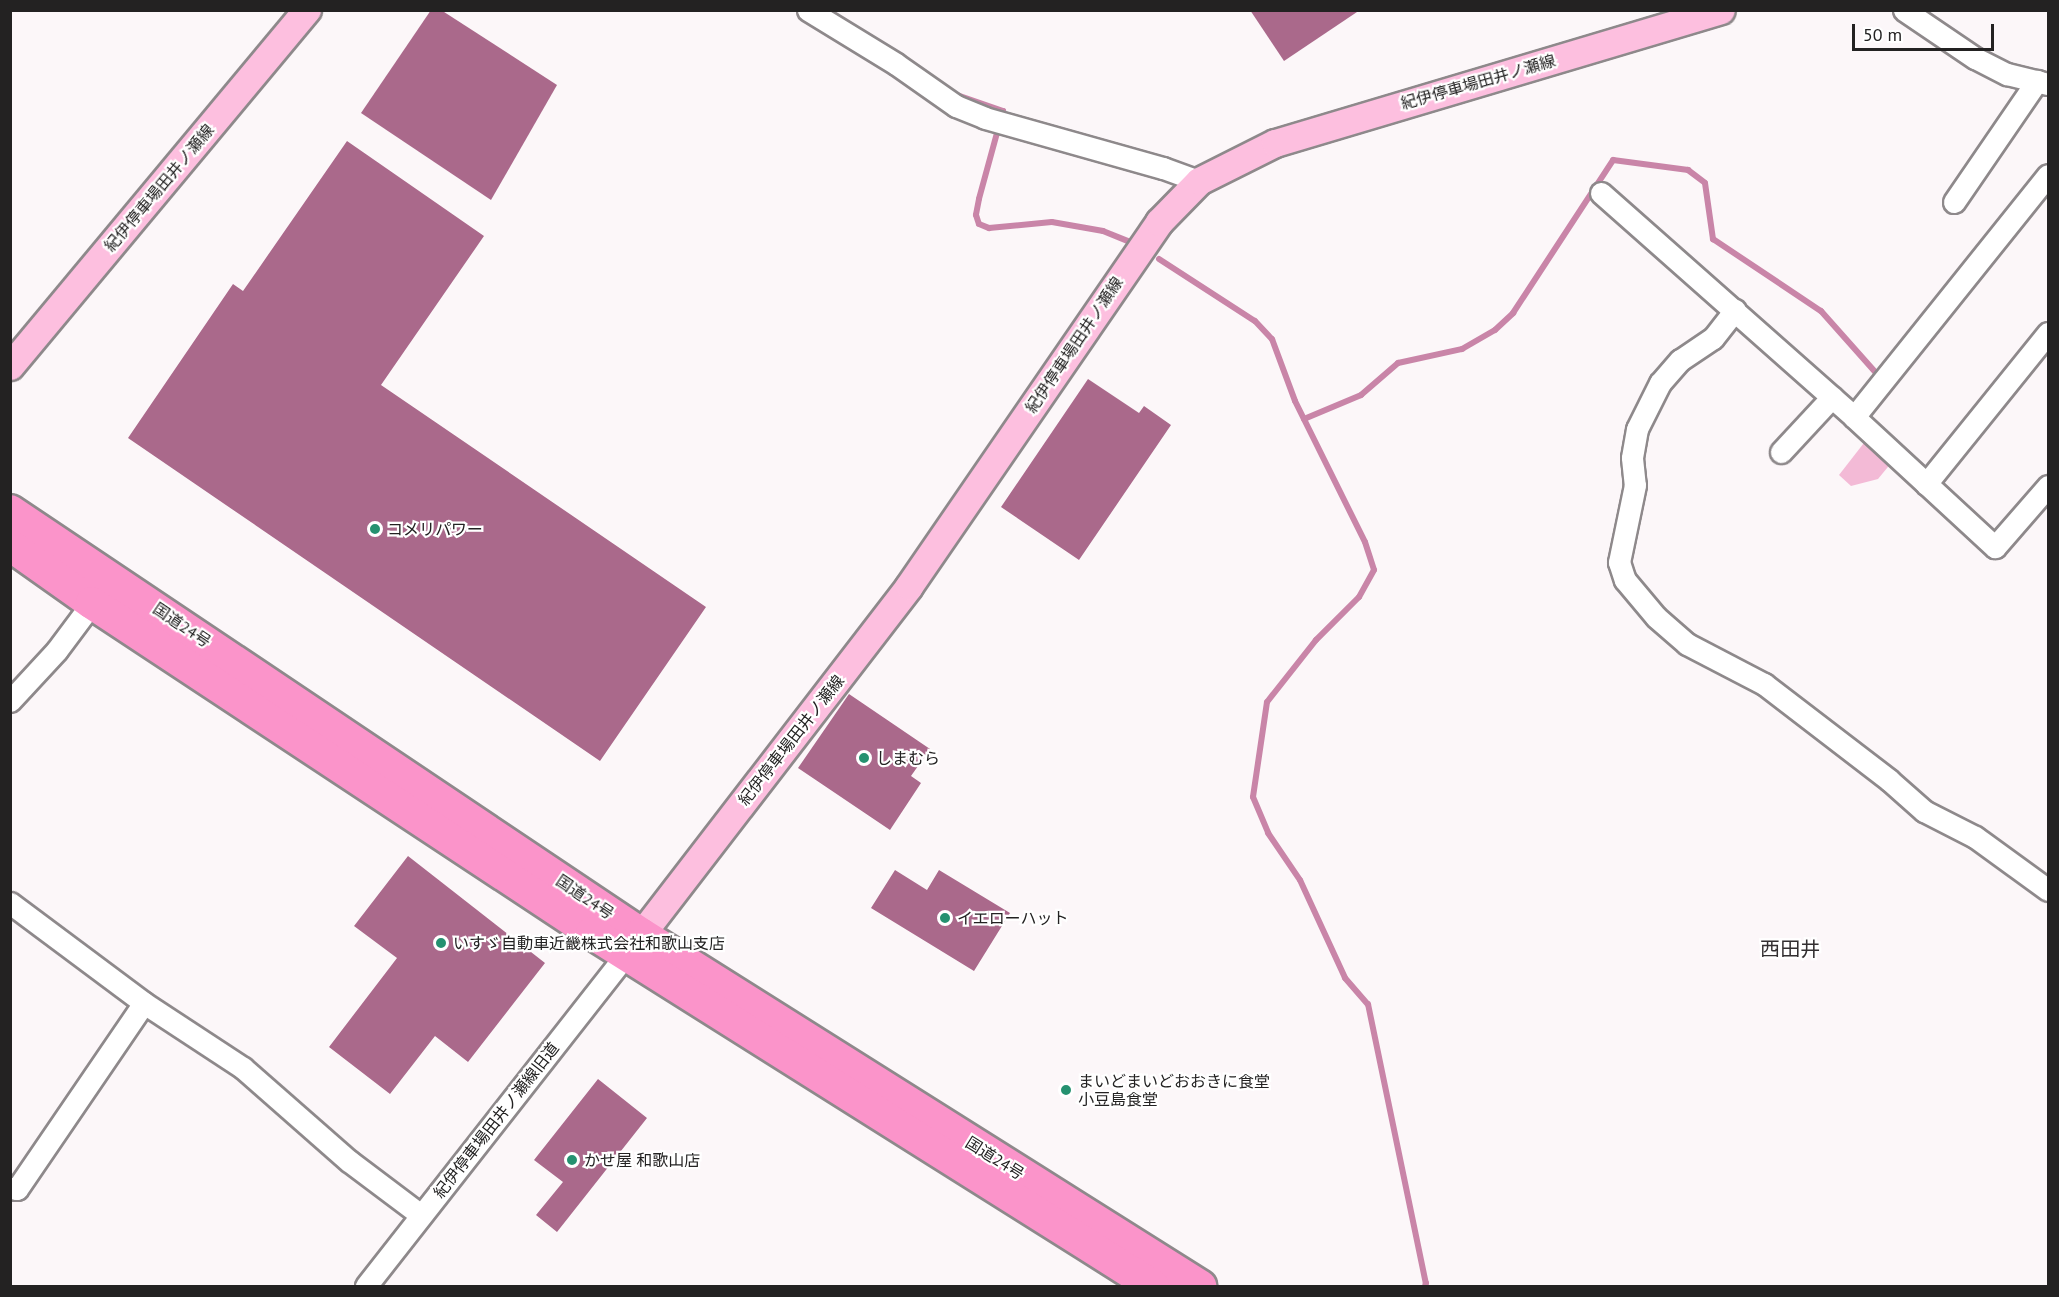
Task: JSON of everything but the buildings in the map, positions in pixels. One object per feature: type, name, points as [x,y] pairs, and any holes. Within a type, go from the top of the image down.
[{"type":"highway","name":"国道24号","points":[[10,511],[633,944],[1153,1287]]},
{"type":"highway","name":"国道24号","points":[[10,545],[92,603],[633,944],[1200,1287]]},
{"type":"main road","name":"紀伊停車場田井ノ瀬線","points":[[10,366],[308,10]]},
{"type":"main road","name":"紀伊停車場田井ノ瀬線","points":[[633,944],[909,586],[1159,222],[1199,181],[1275,143],[1721,10]]},
{"type":"street","points":[[808,10],[896,64],[956,106],[985,118],[1131,158],[1199,181]]},
{"type":"street","points":[[1904,10],[1975,58],[2007,74],[2043,83],[1954,202]]},
{"type":"street","points":[[1854,417],[2049,175]]},
{"type":"street","points":[[1602,193],[1832,397],[1995,547],[2049,486]]},
{"type":"street","points":[[1735,310],[1713,338],[1680,360],[1660,383],[1637,429],[1632,458],[1635,485],[1619,562],[1625,580],[1656,617],[1687,644],[1764,684],[1889,780],[1924,811],[1975,837],[2049,890]]},
{"type":"street","points":[[1926,484],[2049,333]]},
{"type":"street","points":[[1781,452],[1832,397]]},
{"type":"street","points":[[10,701],[57,651],[92,603]]},
{"type":"street","points":[[10,903],[144,1003],[243,1068],[350,1161],[421,1215]]},
{"type":"street","name":"紀伊停車場田井ノ瀬線旧道","points":[[366,1287],[633,944]]},
{"type":"street","points":[[10,1188],[17,1189],[144,1003]]},
{"type":"shaded area","points":[[1867,439],[1892,462],[1878,479],[1851,486],[1839,475]]},
{"type":"waterway","points":[[954,94],[1003,111],[979,199],[976,215],[979,224],[989,228],[1052,222],[1103,231],[1130,242]]},
{"type":"waterway","points":[[1304,419],[1361,395],[1398,363],[1462,349],[1495,330],[1513,313],[1613,160],[1688,170],[1705,183],[1713,239],[1821,311],[1877,374]]},
{"type":"waterway","points":[[1159,259],[1255,321],[1272,339],[1295,401],[1365,542],[1374,570],[1359,597],[1316,640],[1267,702],[1253,797],[1268,833],[1300,880],[1345,978],[1368,1004],[1425,1286]]},
{"type":"place","name":"コメリパワー","points":[[375,529]]},
{"type":"place","name":"しまむら","points":[[864,758]]},
{"type":"place","name":"イエローハット","points":[[945,918]]},
{"type":"place","name":"いすゞ自動車近畿株式会社和歌山支店","points":[[441,943]]},
{"type":"place","name":"まいどまいどおおきに食堂 小豆島食堂","points":[[1066,1090]]},
{"type":"place","name":"かせ屋 和歌山店","points":[[572,1160]]},
{"type":"district","name":"西田井","points":[[1790,949]]}]
